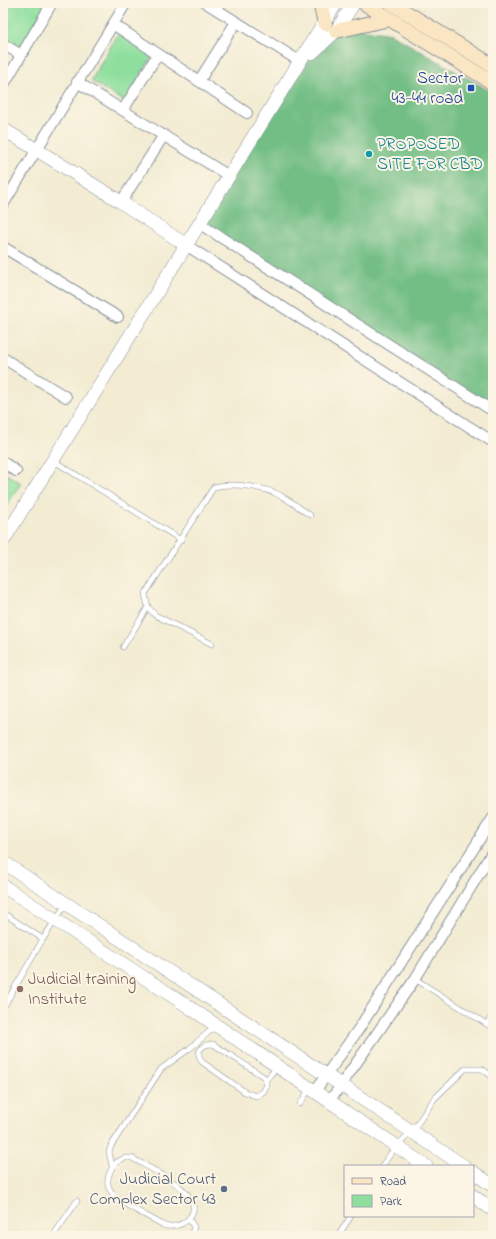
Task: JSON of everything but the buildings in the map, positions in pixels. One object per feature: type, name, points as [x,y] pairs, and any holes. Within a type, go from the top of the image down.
[{"type":"main road","points":[[320,3],[325,23]]},
{"type":"main road","points":[[364,3],[493,83]]},
{"type":"main road","points":[[392,3],[405,8],[493,66]]},
{"type":"main road","points":[[336,31],[389,19]]},
{"type":"street","points":[[3,86],[52,3]]},
{"type":"street","points":[[3,204],[126,3]]},
{"type":"street","points":[[206,3],[301,62]]},
{"type":"street","points":[[3,541],[301,62],[336,3]]},
{"type":"street","points":[[301,62],[336,31],[354,3]]},
{"type":"street","points":[[199,81],[236,22]]},
{"type":"street","points":[[113,24],[247,113]]},
{"type":"street","points":[[3,44],[21,55]]},
{"type":"street","points":[[123,110],[158,54]]},
{"type":"street","points":[[77,82],[229,176]]},
{"type":"street","points":[[3,129],[121,202],[493,442]]},
{"type":"street","points":[[121,202],[164,135]]},
{"type":"street","points":[[200,224],[493,411]]},
{"type":"street","points":[[3,247],[118,317]]},
{"type":"street","points":[[3,358],[66,397]]},
{"type":"street","points":[[3,462],[16,471]]},
{"type":"street","points":[[313,1090],[327,1075],[360,1027],[493,818]]},
{"type":"street","points":[[329,1102],[415,979],[493,851]]},
{"type":"street","points":[[3,862],[462,1165]]},
{"type":"street","points":[[3,886],[278,1066],[329,1102],[424,1165]]},
{"type":"street","points":[[474,1173],[493,1186]]},
{"type":"street","points":[[474,1197],[493,1210]]},
{"type":"lane","points":[[54,461],[181,540]]},
{"type":"lane","points":[[212,644],[155,615],[148,607],[145,594],[181,540],[214,486],[223,484],[242,485],[280,495],[310,516]]},
{"type":"lane","points":[[123,647],[148,607]]},
{"type":"lane","points":[[4,1004],[66,903]]},
{"type":"lane","points":[[3,912],[43,939]]},
{"type":"lane","points":[[415,979],[493,1028]]},
{"type":"lane","points":[[487,1024],[493,1014]]},
{"type":"lane","points":[[112,1166],[109,1152],[111,1146],[161,1070],[190,1049],[217,1026]]},
{"type":"lane","points":[[266,1080],[213,1044],[204,1045],[198,1053],[202,1062],[252,1095],[256,1096],[263,1092],[267,1085],[266,1080],[278,1066]]},
{"type":"lane","points":[[383,1165],[396,1146],[412,1132],[434,1099],[465,1069],[482,1070],[493,1077]]},
{"type":"lane","points":[[300,1104],[313,1090]]},
{"type":"lane","points":[[125,1158],[132,1158],[184,1188],[193,1205],[193,1212],[189,1219],[174,1226],[165,1226],[119,1199],[112,1193],[108,1186],[108,1177],[112,1166],[117,1161],[125,1158]]},
{"type":"lane","points":[[53,1236],[77,1201]]},
{"type":"lane","points":[[338,1236],[350,1217]]},
{"type":"lane","points":[[189,1219],[194,1227],[191,1236]]},
{"type":"green space","points":[[3,3],[48,3],[20,47],[3,37]]},
{"type":"green space","name":"PROPOSED SITE FOR CBD","points":[[328,24],[391,34],[493,93],[493,411],[200,224]]},
{"type":"green space","points":[[119,32],[154,53],[125,102],[91,81]]},
{"type":"green space","points":[[3,472],[21,483],[4,510],[3,509]]},
{"type":"place","name":"Sector 43-44 road","points":[[471,88]]},
{"type":"place","name":"PROPOSED SITE FOR CBD","points":[[369,154]]},
{"type":"place","name":"Judicial training Institute","points":[[20,989]]},
{"type":"place","name":"Judicial Court Complex Sector 43","points":[[224,1189]]}]
